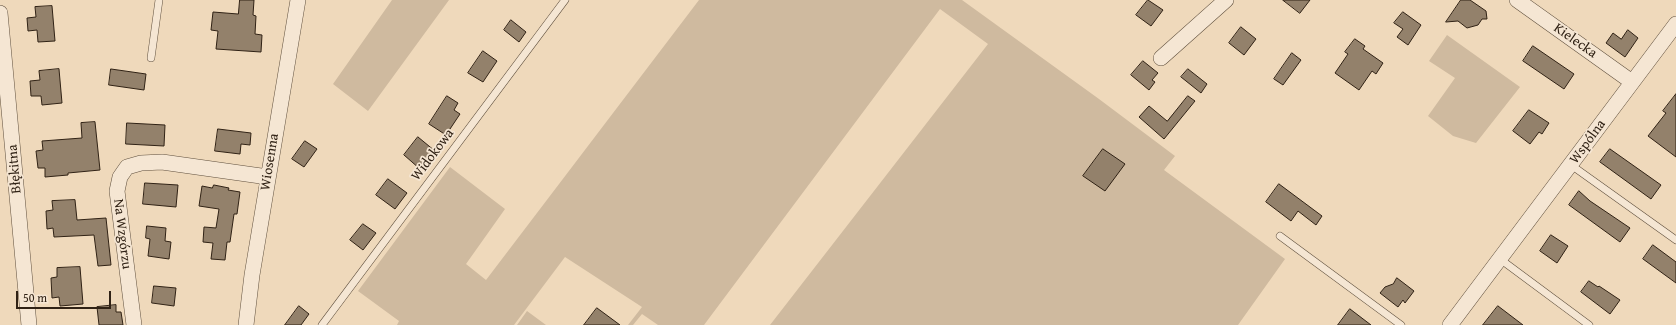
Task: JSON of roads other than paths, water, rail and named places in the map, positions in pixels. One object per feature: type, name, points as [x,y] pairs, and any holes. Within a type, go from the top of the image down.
[{"type":"street","name":"Wiosenna","points":[[246,325],[252,275],[298,0]]},
{"type":"street","points":[[1162,58],[1226,0]]},
{"type":"street","name":"Kielecka","points":[[1518,0],[1632,82]]},
{"type":"street","name":"Błękitna","points":[[0,13],[30,325]]},
{"type":"street","name":"Wspólna","points":[[1450,325],[1572,165],[1676,24]]},
{"type":"street","name":"Na Wzgórzu","points":[[134,325],[117,191],[120,177],[127,167],[141,163],[162,162],[268,177]]},
{"type":"lane","points":[[151,58],[159,0]]},
{"type":"lane","name":"Widokowa","points":[[322,325],[565,0]]},
{"type":"lane","points":[[1572,165],[1676,240]]},
{"type":"lane","points":[[1280,236],[1401,325]]},
{"type":"lane","points":[[1500,259],[1589,325]]}]
